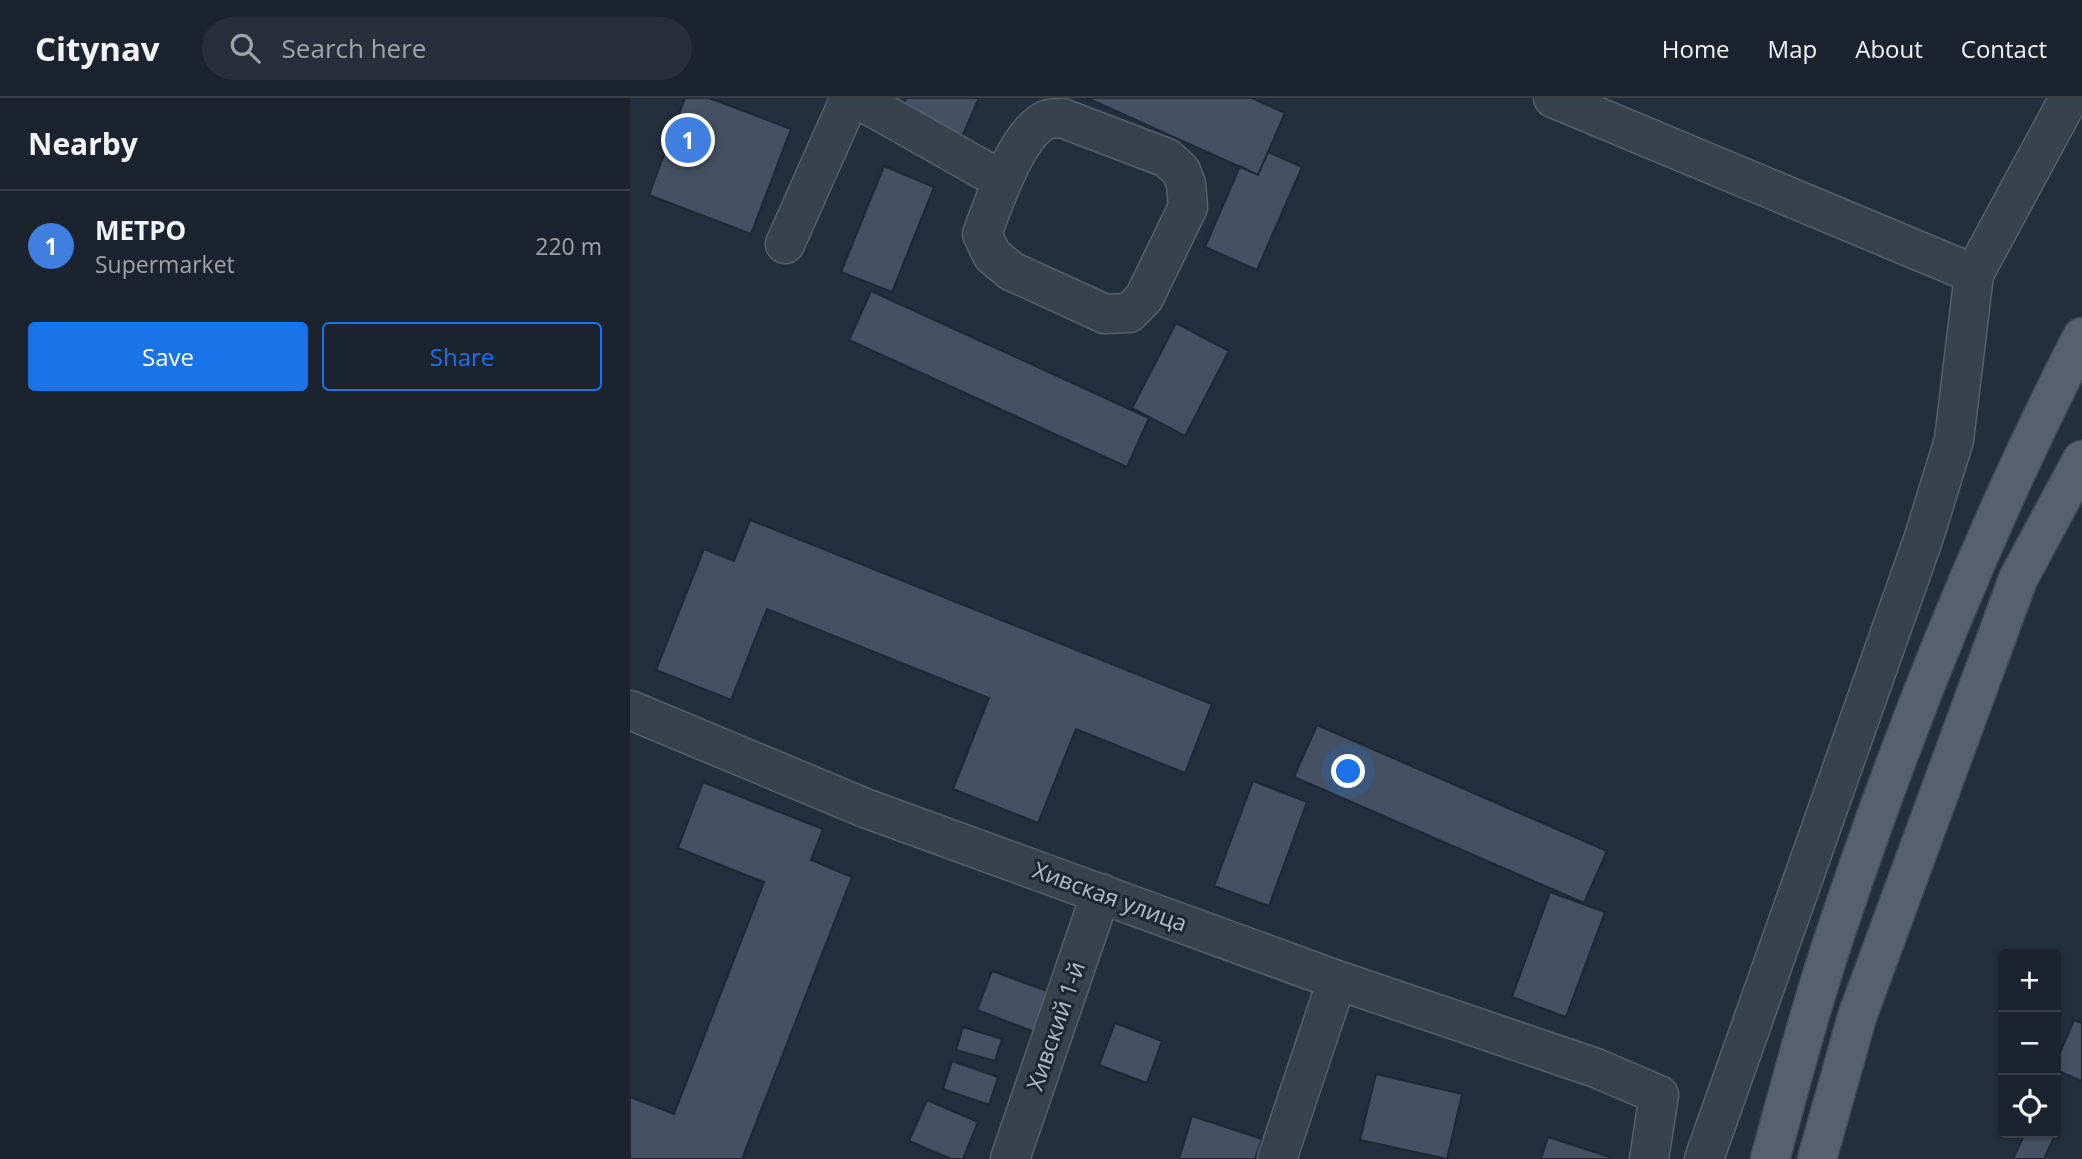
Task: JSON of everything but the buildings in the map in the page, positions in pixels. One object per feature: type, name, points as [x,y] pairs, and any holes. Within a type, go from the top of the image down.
[{"type":"main road","points":[[1770,1159],[1840,920],[1911,725],[1992,529],[2082,337]]},
{"type":"main road","points":[[1817,1159],[1857,1017],[2018,579],[2082,460]]},
{"type":"street","points":[[785,244],[850,98]]},
{"type":"street","points":[[856,98],[1003,181]]},
{"type":"street","points":[[1553,98],[1973,274]]},
{"type":"street","points":[[1704,1159],[1924,537],[1954,440],[1973,274],[2069,98]]},
{"type":"street","points":[[1062,118],[1167,158],[1181,171],[1186,184],[1188,207],[1144,298],[1129,313],[1105,314],[1011,271],[992,255],[982,234],[1003,181],[1037,128],[1047,119],[1062,118]]},
{"type":"street","name":"Хивская улица","points":[[630,710],[865,808],[1337,980],[1597,1068],[1659,1095],[1649,1159]]},
{"type":"street","name":"Хивский 1-й","points":[[1010,1159],[1101,893]]},
{"type":"street","points":[[1277,1159],[1337,980]]},
{"type":"place","name":"МЕТРО","points":[[688,140]]}]
